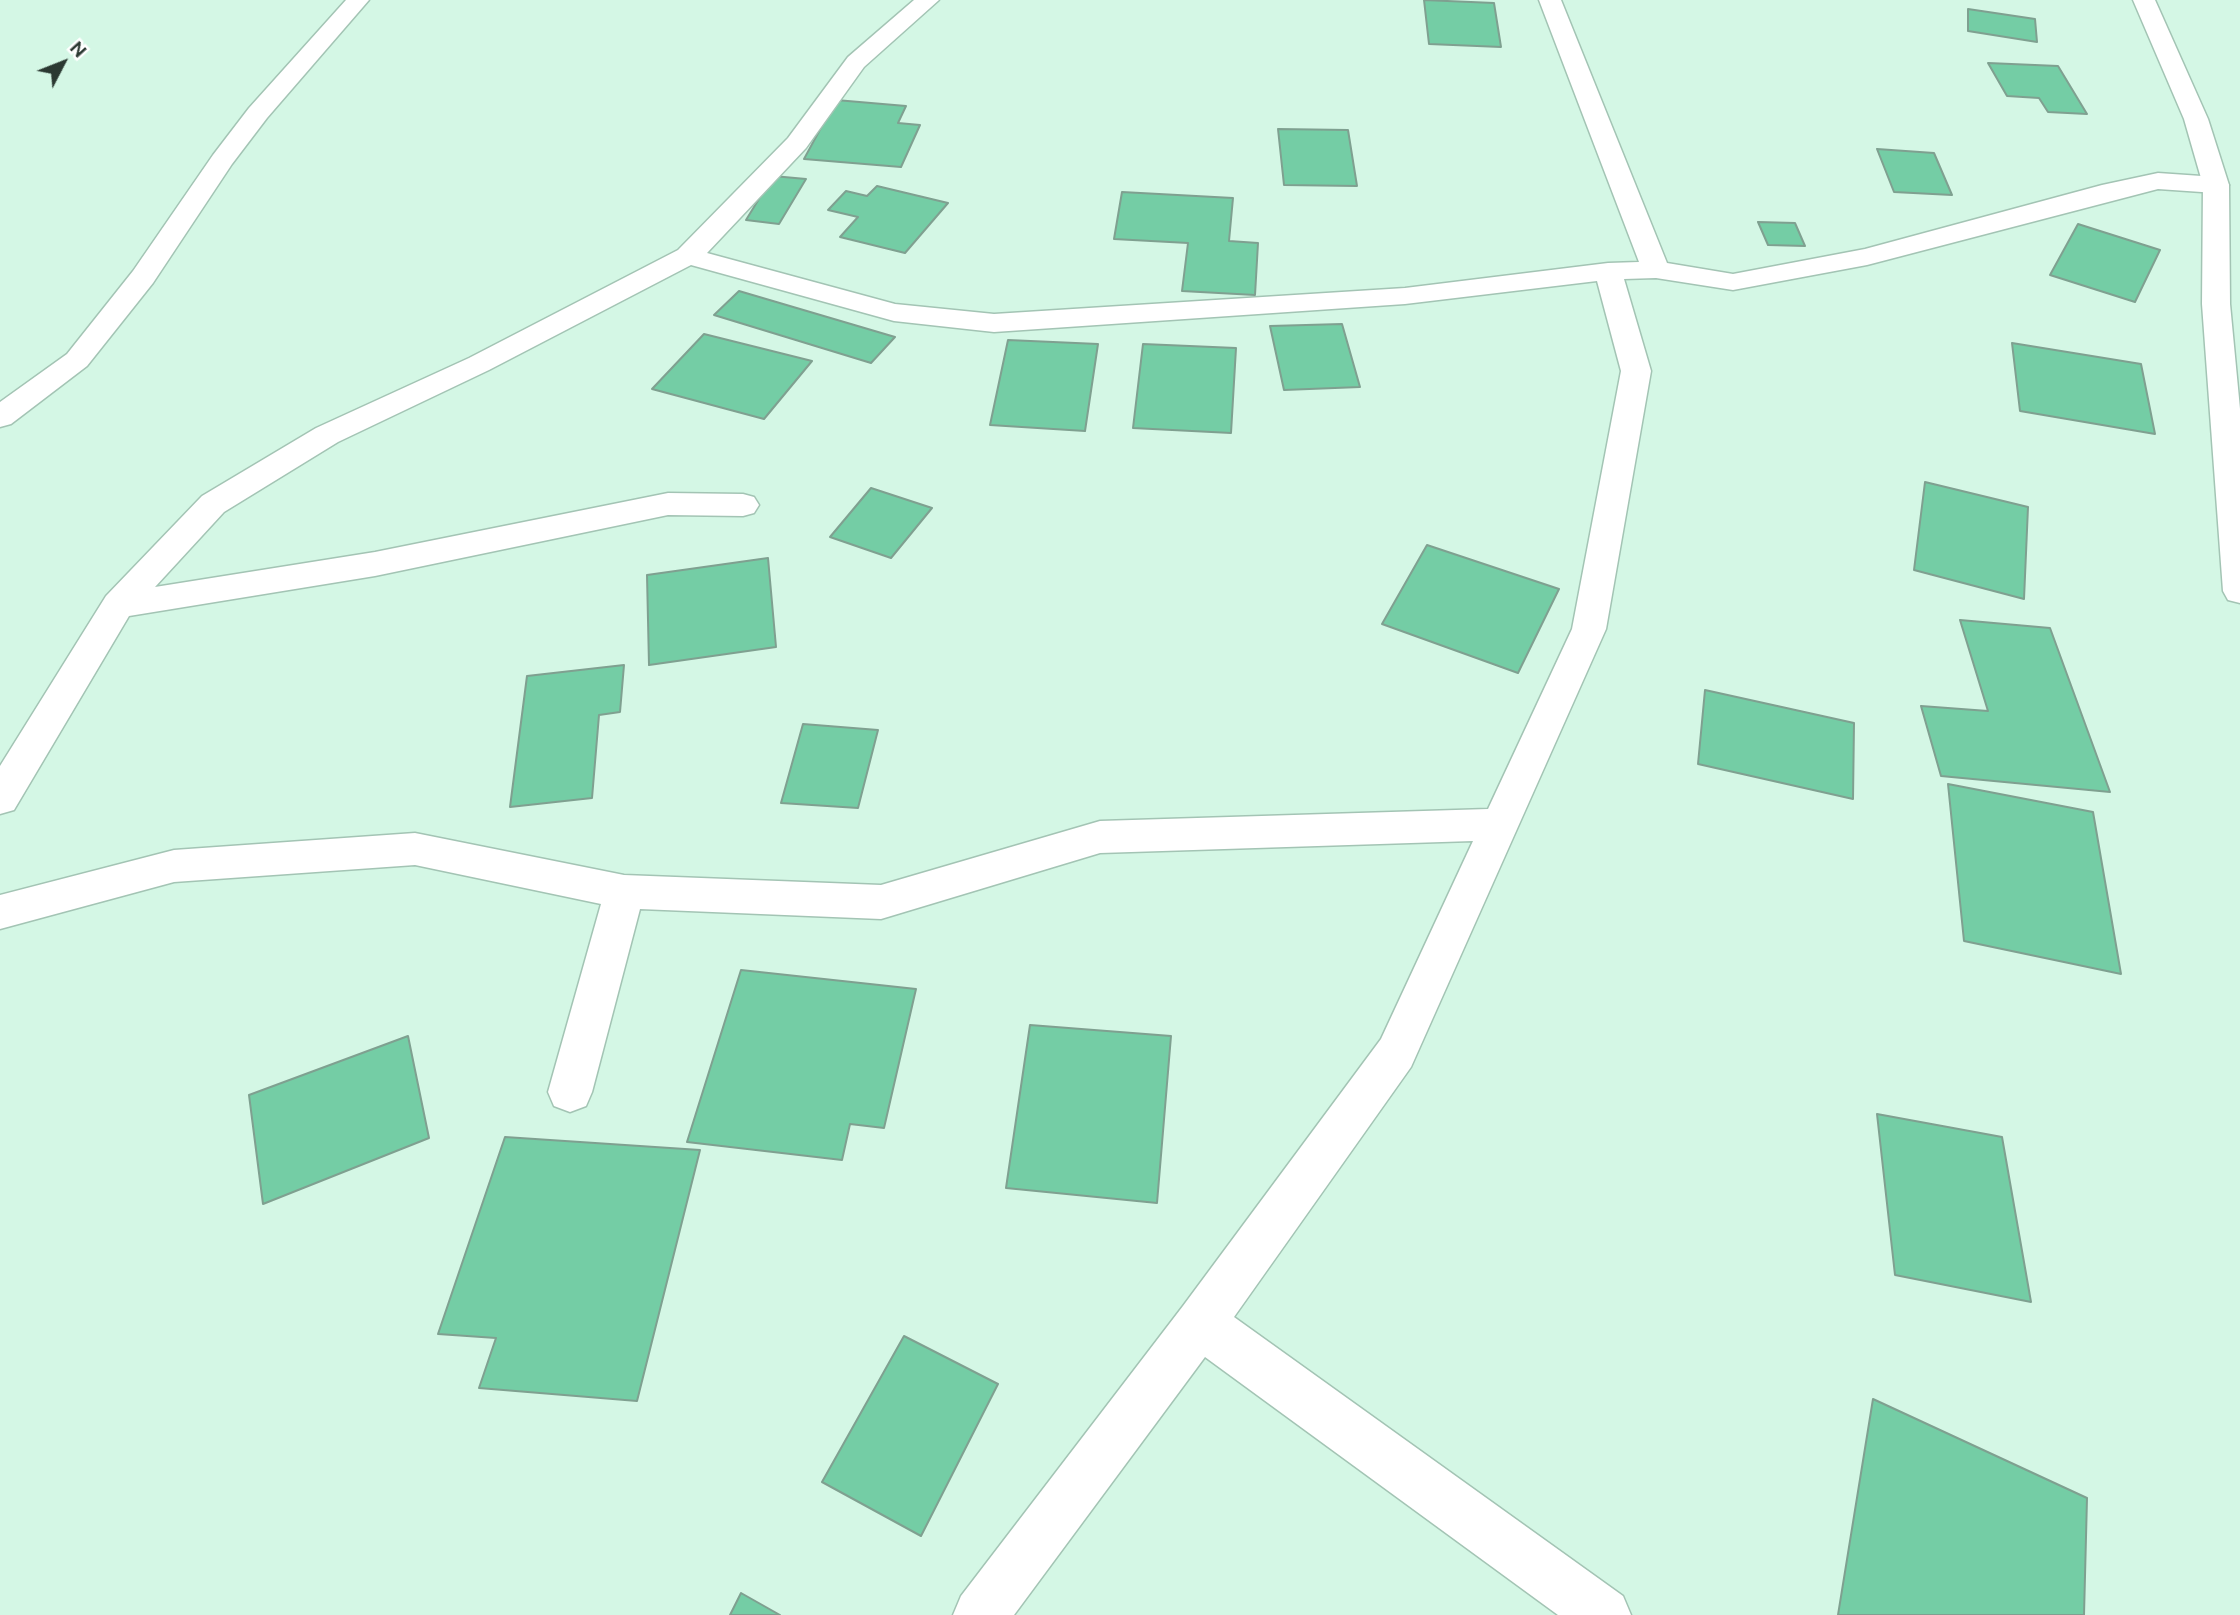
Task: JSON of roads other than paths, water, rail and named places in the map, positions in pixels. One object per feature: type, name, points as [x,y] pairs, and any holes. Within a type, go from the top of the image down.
[{"type":"street","points":[[0,417],[77,360],[143,277],[222,160],[258,113],[358,0]]},
{"type":"street","points":[[0,799],[118,605],[214,504],[327,435],[479,365],[688,256],[797,143],[856,62],[897,23],[928,0]]},
{"type":"street","points":[[1550,0],[1656,270]]},
{"type":"street","points":[[2144,0],[2196,119],[2216,185],[2216,304],[2231,358],[2240,591]]},
{"type":"street","points":[[688,256],[894,312],[994,323],[1405,296],[1608,271],[1656,270],[1732,282],[1867,257],[2111,191],[2158,181],[2216,185]]},
{"type":"street","points":[[980,1615],[1200,1324],[1396,1053],[1589,629],[1636,371],[1608,271]]},
{"type":"street","points":[[118,605],[375,564],[668,504],[743,505]]},
{"type":"street","points":[[0,912],[174,866],[415,849],[624,892],[881,902],[1100,837],[1502,824]]},
{"type":"street","points":[[570,1092],[624,892]]},
{"type":"street","points":[[1200,1324],[1604,1615]]}]
